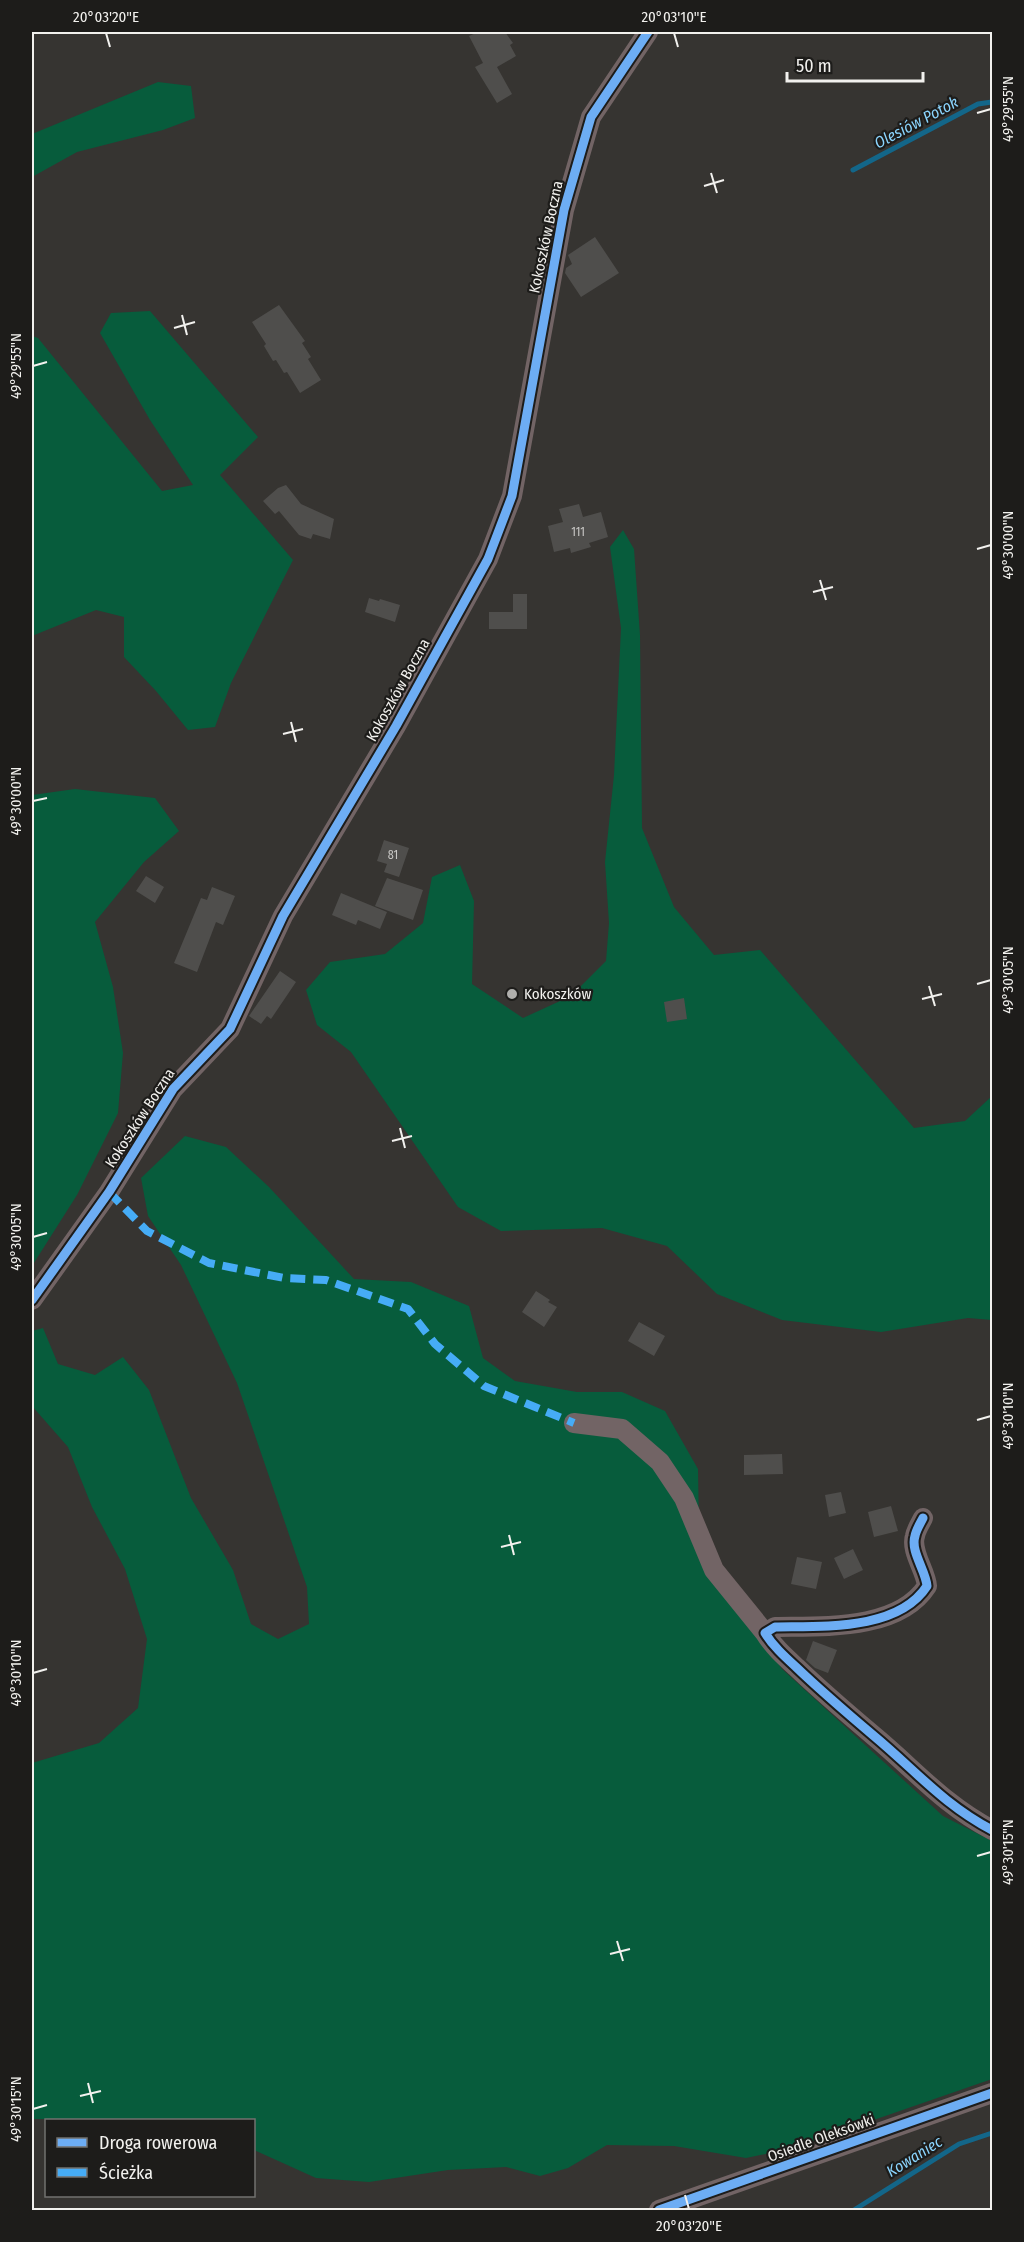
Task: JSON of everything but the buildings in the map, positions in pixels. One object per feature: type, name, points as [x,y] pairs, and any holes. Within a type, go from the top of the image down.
[{"type":"street","name":"Kokoszków Boczna","points":[[32,1300],[109,1192],[173,1089],[230,1029],[283,916],[396,726],[488,558],[512,496],[564,210],[591,117],[648,32]]},
{"type":"street","points":[[574,1422],[622,1429],[660,1462],[684,1498],[714,1570],[771,1643],[818,1688],[883,1743],[924,1783],[967,1816],[993,1830]]},
{"type":"street","points":[[765,1633],[775,1627],[855,1624],[886,1616],[909,1606],[921,1596],[927,1586],[926,1575],[917,1557],[913,1538],[922,1518]]},
{"type":"street","name":"Osiedle Oleksówki","points":[[659,2211],[993,2093]]},
{"type":"green space","points":[[158,82],[191,86],[195,118],[163,130],[77,152],[32,177],[32,134]]},
{"type":"green space","points":[[150,311],[258,437],[220,475],[293,560],[231,683],[215,727],[188,730],[124,657],[124,617],[96,610],[32,636],[32,336],[38,338],[162,491],[193,485],[150,420],[100,333],[111,313]]},
{"type":"green space","points":[[623,530],[634,549],[640,635],[642,828],[674,907],[714,955],[760,950],[914,1128],[965,1121],[992,1096],[992,1320],[968,1318],[881,1332],[782,1320],[717,1294],[667,1246],[602,1228],[501,1231],[458,1207],[351,1052],[317,1025],[306,990],[330,962],[385,954],[423,923],[432,877],[460,865],[474,901],[472,984],[523,1018],[571,996],[606,961],[609,923],[605,862],[614,775],[621,628],[610,547]]},
{"type":"green space","points":[[75,789],[155,798],[179,831],[144,862],[95,922],[113,987],[123,1053],[118,1113],[77,1195],[32,1266],[32,795]]},
{"type":"green space","points":[[185,1136],[226,1147],[269,1187],[354,1279],[411,1282],[469,1306],[483,1358],[515,1381],[577,1392],[622,1392],[665,1411],[698,1469],[699,1527],[750,1621],[782,1669],[943,1816],[992,1841],[992,2079],[790,2149],[746,2158],[674,2146],[607,2145],[568,2168],[540,2176],[506,2167],[448,2170],[369,2182],[316,2178],[255,2150],[255,2119],[32,2119],[32,1763],[99,1743],[138,1708],[147,1639],[125,1569],[92,1507],[68,1447],[32,1406],[32,1331],[43,1328],[58,1364],[95,1375],[123,1357],[149,1390],[191,1498],[233,1570],[251,1624],[278,1639],[309,1624],[307,1587],[237,1383],[181,1265],[148,1216],[141,1178]]},
{"type":"waterway","name":"Olesiów Potok","points":[[853,170],[978,104],[992,102]]},
{"type":"waterway","name":"Kowaniec","points":[[854,2210],[959,2144],[992,2133]]},
{"type":"marked path","points":[[109,1192],[147,1231],[209,1263],[284,1278],[326,1280],[408,1309],[435,1344],[484,1386],[574,1423]]},
{"type":"cycle path","points":[[32,1300],[109,1192],[173,1089],[230,1029],[283,916],[396,726],[488,559],[512,496],[564,210],[591,117],[648,32]]},
{"type":"cycle path","points":[[923,1518],[914,1542],[927,1586],[914,1601],[898,1611],[858,1623],[814,1627],[775,1627],[765,1633],[779,1651],[805,1676],[930,1786],[959,1809],[992,1830]]},
{"type":"cycle path","points":[[659,2210],[992,2093]]},
{"type":"place","name":"Kokoszków","points":[[512,994]]}]
